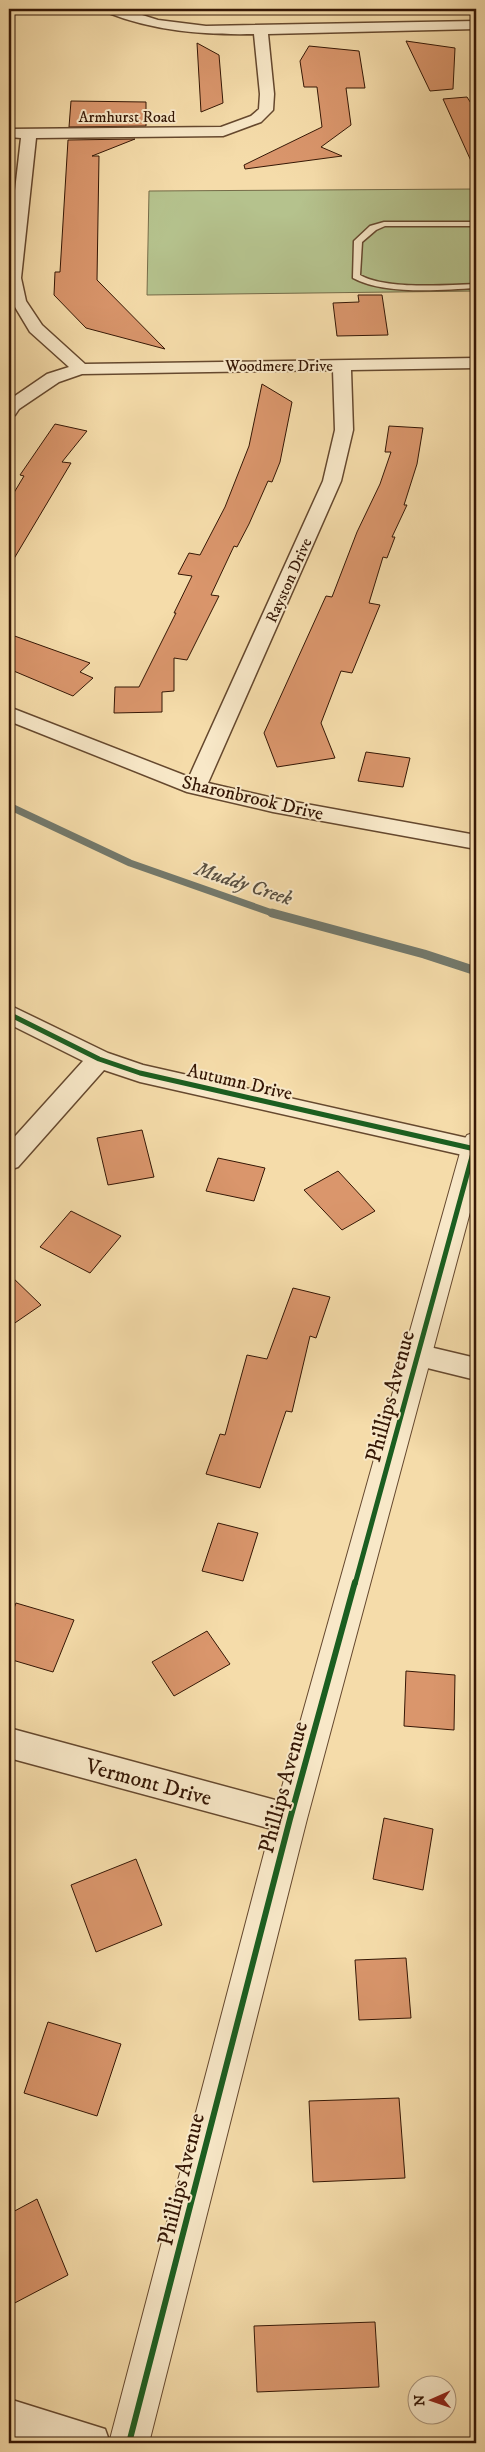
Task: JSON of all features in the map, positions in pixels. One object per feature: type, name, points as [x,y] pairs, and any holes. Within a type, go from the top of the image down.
[{"type":"street","points":[[111,9],[133,19],[179,28],[260,29],[476,25]]},
{"type":"street","name":"Armhurst Road","points":[[9,133],[188,134],[223,131],[256,119],[266,110],[267,94],[260,29]]},
{"type":"street","points":[[29,133],[12,255],[13,278],[18,301],[36,328],[81,369]]},
{"type":"street","name":"Woodmere Drive","points":[[9,411],[12,406],[53,378],[81,369],[476,363]]},
{"type":"street","name":"Rayston Drive","points":[[195,787],[332,481],[344,430],[342,365]]},
{"type":"street","name":"Sharonbrook Drive","points":[[9,714],[73,741],[195,787],[274,806],[476,842]]},
{"type":"street","name":"Autumn Drive","points":[[9,1014],[99,1059],[140,1073],[204,1089],[475,1145]]},
{"type":"street","points":[[9,1160],[99,1059]]},
{"type":"street","name":"Phillips Avenue","points":[[129,2443],[290,1819],[475,1145]]},
{"type":"street","points":[[417,1355],[476,1369]]},
{"type":"street","name":"Vermont Drive","points":[[9,1743],[290,1819]]},
{"type":"street","points":[[9,2418],[91,2443]]},
{"type":"lane","points":[[476,224],[384,224],[373,228],[358,241],[356,276],[367,283],[391,285],[476,286]]},
{"type":"green space","points":[[476,189],[476,291],[147,295],[149,191]]},
{"type":"building","points":[[406,41],[455,48],[453,89],[430,91]]},
{"type":"building","points":[[197,43],[219,55],[223,103],[201,112]]},
{"type":"building","points":[[309,46],[359,51],[365,88],[346,88],[351,125],[321,147],[342,156],[245,169],[244,165],[322,127],[317,87],[304,87],[300,61]]},
{"type":"building","points":[[467,97],[476,111],[476,172],[443,99]]},
{"type":"building","points":[[71,101],[146,102],[146,126],[69,127]]},
{"type":"building","points":[[135,139],[92,156],[99,156],[97,280],[165,349],[86,328],[54,295],[55,272],[60,272],[68,140]]},
{"type":"building","points":[[358,295],[382,295],[388,335],[337,336],[333,303],[359,302]]},
{"type":"building","points":[[262,384],[292,402],[280,462],[272,482],[268,481],[237,547],[234,546],[211,595],[219,596],[187,660],[174,658],[174,691],[162,692],[162,712],[114,713],[115,687],[139,687],[176,613],[174,613],[192,576],[178,574],[189,553],[200,555],[225,507],[249,446]]},
{"type":"building","points":[[55,424],[87,431],[62,462],[71,463],[9,567],[9,501],[24,476],[20,475]]},
{"type":"building","points":[[389,426],[423,428],[417,464],[404,505],[407,505],[392,537],[395,537],[387,558],[383,557],[369,603],[380,605],[352,673],[341,671],[321,723],[335,758],[277,767],[264,733],[326,596],[332,597],[357,532],[380,484],[391,452],[385,452]]},
{"type":"building","points":[[9,634],[90,663],[80,672],[93,678],[73,696],[9,669]]},
{"type":"building","points":[[366,752],[410,758],[403,787],[358,781]]},
{"type":"building","points":[[142,1130],[154,1177],[108,1185],[97,1138]]},
{"type":"building","points":[[218,1158],[265,1168],[254,1201],[206,1191]]},
{"type":"building","points":[[338,1171],[375,1211],[342,1230],[304,1190]]},
{"type":"building","points":[[71,1211],[121,1236],[90,1273],[40,1247]]},
{"type":"building","points":[[9,1274],[41,1305],[9,1327]]},
{"type":"building","points":[[293,1288],[330,1297],[316,1338],[310,1336],[292,1412],[286,1411],[260,1488],[206,1474],[220,1434],[225,1435],[247,1355],[267,1359]]},
{"type":"building","points":[[218,1523],[258,1533],[243,1581],[202,1571]]},
{"type":"building","points":[[16,1603],[74,1620],[53,1672],[9,1659],[9,1621]]},
{"type":"building","points":[[207,1631],[230,1664],[174,1696],[152,1662]]},
{"type":"building","points":[[406,1671],[455,1675],[454,1730],[404,1726]]},
{"type":"building","points":[[384,1818],[433,1829],[423,1890],[373,1879]]},
{"type":"building","points":[[136,1859],[162,1925],[96,1952],[71,1885]]},
{"type":"building","points":[[406,1958],[411,2018],[359,2020],[355,1960]]},
{"type":"building","points":[[48,2022],[121,2044],[97,2116],[24,2093]]},
{"type":"building","points":[[399,2098],[405,2178],[313,2182],[309,2101]]},
{"type":"building","points":[[37,2199],[68,2275],[9,2306],[9,2214]]},
{"type":"building","points":[[375,2322],[379,2387],[257,2392],[254,2326]]},
{"type":"waterway","points":[[316,9],[321,9]]},
{"type":"waterway","name":"Muddy Creek","points":[[9,806],[130,863],[273,913]]},
{"type":"waterway","name":"Muddy Creek","points":[[273,913],[424,954],[476,971]]},
{"type":"cycle path","points":[[9,1014],[99,1059],[140,1073],[475,1149]]},
{"type":"cycle path","points":[[129,2443],[290,1819],[476,1142]]}]
